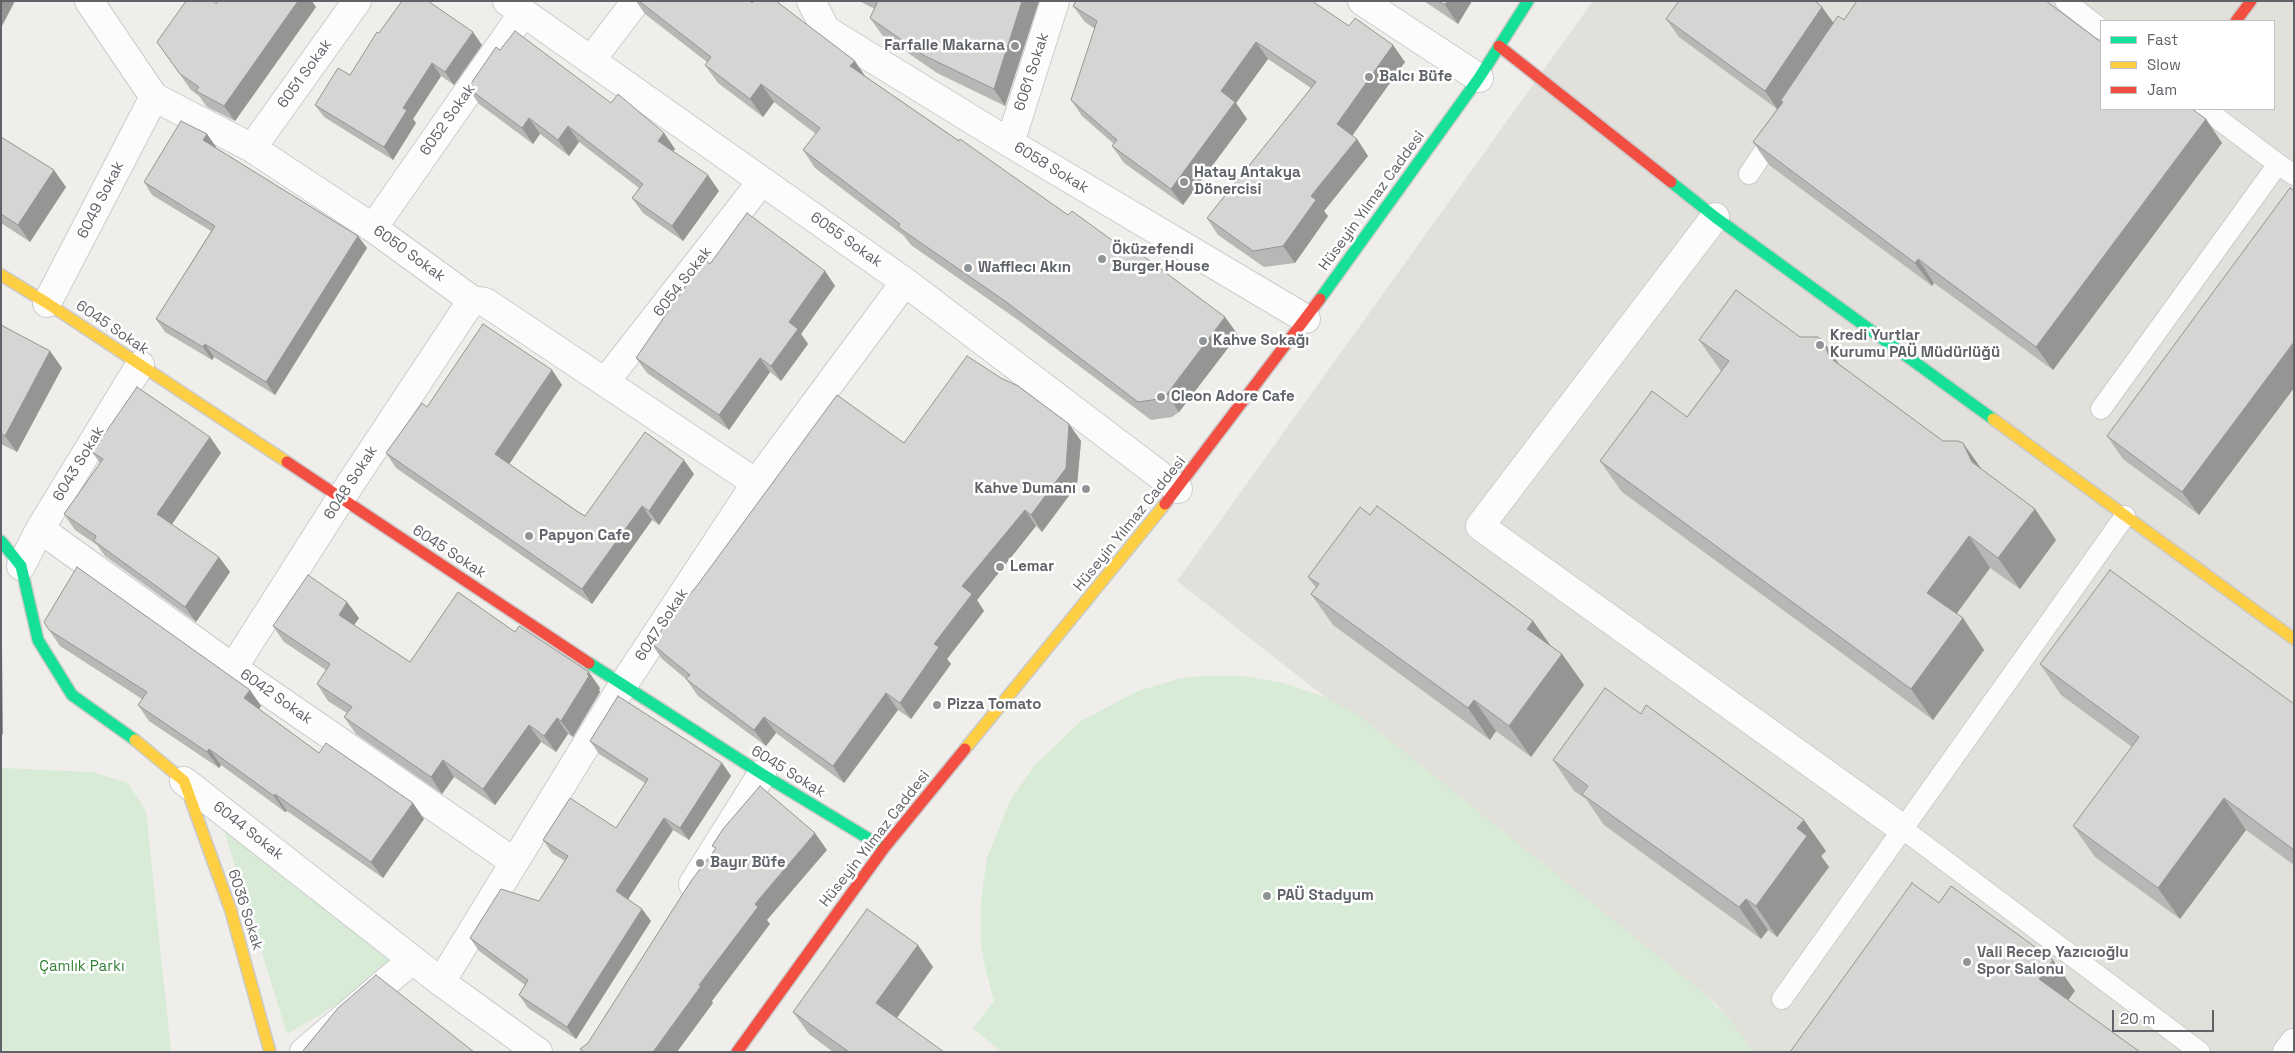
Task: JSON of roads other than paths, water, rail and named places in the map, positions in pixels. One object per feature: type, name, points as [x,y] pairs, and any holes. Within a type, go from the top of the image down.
[{"type":"street","name":"6050 Sokak","points":[[89,1],[154,97],[252,148],[373,228],[472,300],[485,302],[756,483]]},
{"type":"street","name":"6051 Sokak","points":[[252,148],[357,1]]},
{"type":"street","points":[[592,59],[636,1]]},
{"type":"street","name":"6058 Sokak","points":[[811,1],[826,30],[1010,143],[1306,319]]},
{"type":"street","name":"6061 Sokak","points":[[1010,143],[1055,1]]},
{"type":"street","points":[[1362,1],[1479,78]]},
{"type":"street","name":"Hüseyin Yılmaz Caddesi","points":[[737,1052],[884,848],[1178,489],[1306,319],[1479,78],[1528,1]]},
{"type":"street","points":[[2237,20],[2251,1]]},
{"type":"street","name":"6055 Sokak","points":[[515,7],[592,59],[905,282],[1178,489]]},
{"type":"street","name":"6052 Sokak","points":[[373,228],[515,7]]},
{"type":"street","points":[[1499,46],[1715,217],[2294,639]]},
{"type":"street","name":"6049 Sokak","points":[[47,303],[154,97]]},
{"type":"street","name":"6054 Sokak","points":[[605,382],[762,181]]},
{"type":"street","points":[[1715,217],[1480,526],[1903,829]]},
{"type":"street","name":"6045 Sokak","points":[[1,275],[47,303],[623,685],[762,774],[884,848]]},
{"type":"street","name":"6047 Sokak","points":[[440,982],[623,685],[756,483],[905,282]]},
{"type":"street","name":"6048 Sokak","points":[[233,668],[341,498],[472,300]]},
{"type":"street","name":"6043 Sokak","points":[[21,566],[40,529],[140,365]]},
{"type":"street","name":"6042 Sokak","points":[[40,529],[233,668],[514,862]]},
{"type":"street","points":[[1,541],[21,566]]},
{"type":"street","name":"6044 Sokak","points":[[21,566],[38,640],[72,695],[145,746],[184,781],[440,982],[538,1052]]},
{"type":"street","points":[[677,909],[762,774]]},
{"type":"street","name":"6036 Sokak","points":[[184,781],[230,911],[270,1052]]},
{"type":"street","points":[[304,1052],[412,960]]},
{"type":"street","points":[[2287,1052],[2294,1043]]},
{"type":"lane","points":[[2065,1],[2100,28]]},
{"type":"lane","points":[[2101,409],[2286,169],[2206,110]]},
{"type":"lane","points":[[1749,174],[1788,116]]},
{"type":"lane","points":[[1782,999],[2124,516]]},
{"type":"lane","points":[[1903,829],[2200,1052]]},
{"type":"place","name":"Farfalle Makarna","points":[[1015,46]]},
{"type":"place","name":"Balcı Büfe","points":[[1369,77]]},
{"type":"place","name":"Hatay Antakya Dönercisi","points":[[1184,182]]},
{"type":"place","name":"Öküzefendi Burger House","points":[[1102,259]]},
{"type":"place","name":"Wafflecı Akın","points":[[968,268]]},
{"type":"place","name":"Kahve Sokağı","points":[[1203,341]]},
{"type":"place","name":"Kredi Yurtlar Kurumu PAÜ Müdürlüğü","points":[[1820,345]]},
{"type":"place","name":"Cleon Adore Cafe","points":[[1161,397]]},
{"type":"place","name":"Kahve Dumanı","points":[[1086,489]]},
{"type":"place","name":"Papyon Cafe","points":[[529,536]]},
{"type":"place","name":"Lemar","points":[[1000,567]]},
{"type":"place","name":"Pizza Tomato","points":[[937,705]]},
{"type":"place","name":"Bayır Büfe","points":[[700,863]]},
{"type":"place","name":"PAÜ Stadyum","points":[[1267,896]]},
{"type":"place","name":"Vali Recep Yazıcıoğlu Spor Salonu","points":[[1967,962]]},
{"type":"park label","name":"Çamlık Parkı","points":[[82,967]]}]
